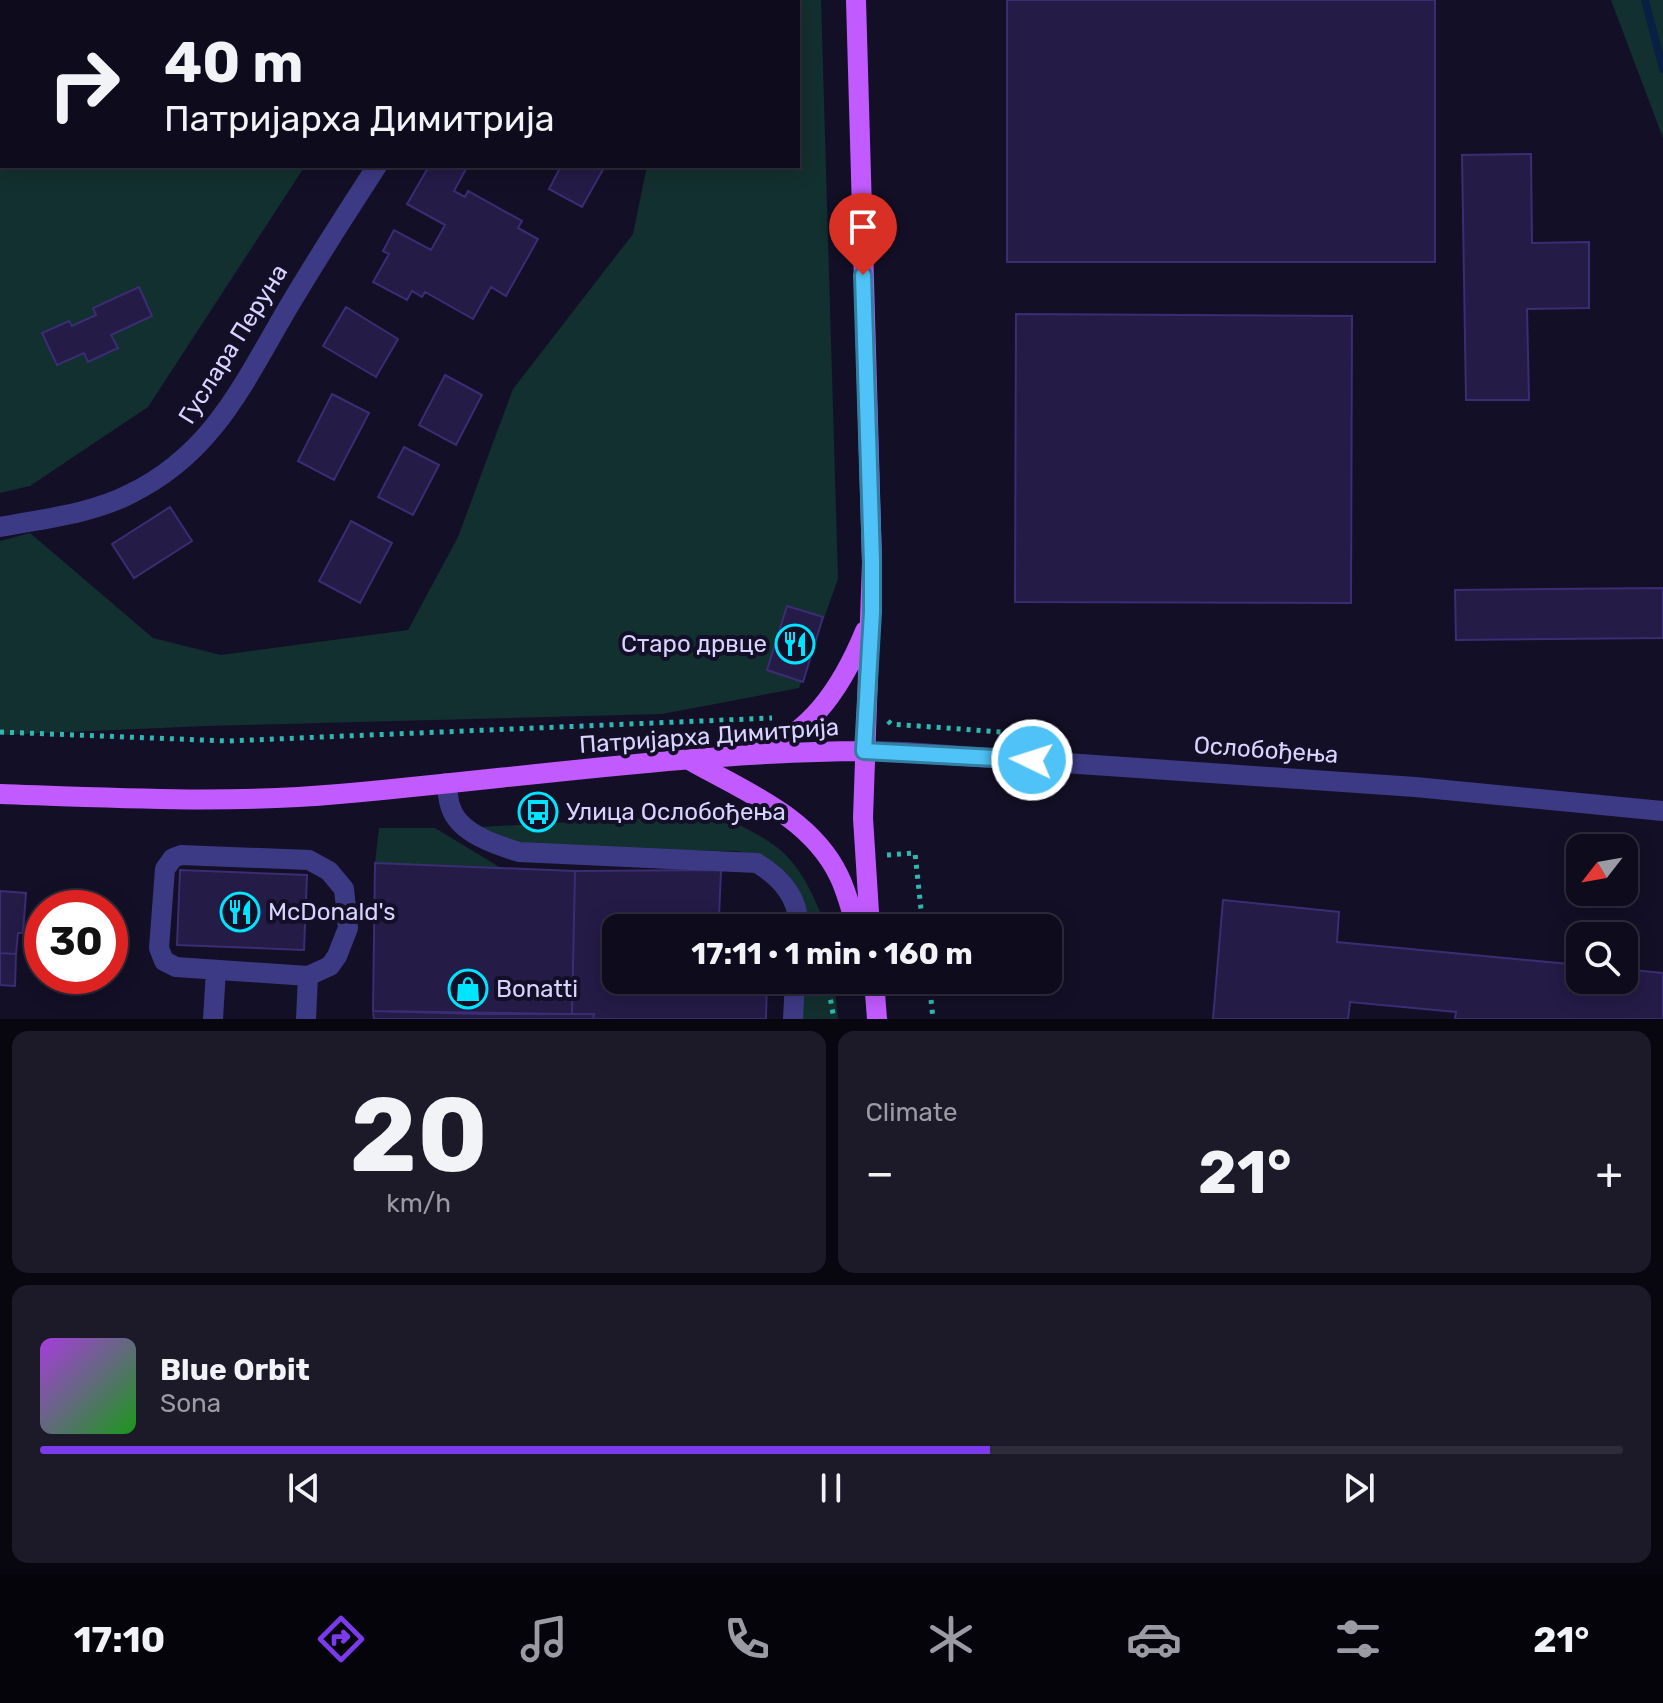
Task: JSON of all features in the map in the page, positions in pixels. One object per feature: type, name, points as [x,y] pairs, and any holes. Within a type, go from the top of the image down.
[{"type":"main road","name":"Патријарха Димитрија","points":[[0,794],[242,799],[336,795],[743,755],[864,751],[872,612],[856,0]]},
{"type":"main road","points":[[743,755],[783,740],[821,707],[844,676],[872,612]]},
{"type":"main road","points":[[864,751],[863,818],[869,914]]},
{"type":"main road","points":[[691,761],[776,810],[811,836],[839,875],[852,914]]},
{"type":"main road","points":[[875,994],[877,1019]]},
{"type":"street","name":"Гуслара Перуна","points":[[0,527],[115,501],[158,478],[197,448],[232,401],[330,237],[376,168]]},
{"type":"street","name":"Ослобођења","points":[[864,751],[1415,787],[1663,811]]},
{"type":"street","points":[[446,783],[451,810],[459,822],[498,845],[519,852],[757,863],[777,876],[791,895],[798,914]]},
{"type":"street","points":[[181,855],[309,860],[329,871],[344,889],[348,928],[330,966],[308,976],[176,967],[164,961],[159,948],[165,869],[173,858],[181,855]]},
{"type":"street","points":[[213,1019],[216,970]]},
{"type":"street","points":[[306,1019],[308,976]]},
{"type":"street","points":[[793,1019],[794,994]]},
{"type":"path","points":[[882,856],[915,853],[922,914]]},
{"type":"path","points":[[830,994],[834,1019]]},
{"type":"path","points":[[930,994],[933,1019]]},
{"type":"green space","points":[[800,0],[821,0],[838,579],[799,688],[662,714],[206,726],[0,735],[0,541],[30,533],[153,638],[221,655],[408,630],[458,537],[513,389],[633,234],[647,168],[800,168]]},
{"type":"green space","points":[[1611,0],[1663,0],[1663,138]]},
{"type":"green space","points":[[0,168],[304,168],[148,407],[30,486],[0,493]]},
{"type":"green space","points":[[718,814],[758,835],[785,854],[798,869],[820,914],[798,914],[768,861],[738,851],[507,842],[480,827]]},
{"type":"green space","points":[[379,828],[435,828],[501,868],[375,863]]},
{"type":"green space","points":[[802,994],[835,994],[838,1019],[800,1019]]},
{"type":"building","points":[[1007,0],[1435,0],[1435,262],[1007,262]]},
{"type":"building","points":[[1531,154],[1532,243],[1589,242],[1589,308],[1527,309],[1529,400],[1466,400],[1462,155]]},
{"type":"building","points":[[428,168],[464,168],[454,191],[465,197],[468,191],[522,221],[518,228],[538,239],[506,296],[491,287],[473,319],[425,292],[422,297],[412,291],[407,300],[373,282],[389,254],[383,251],[394,230],[431,250],[445,225],[407,204]]},
{"type":"building","points":[[560,168],[604,168],[582,207],[549,189]]},
{"type":"building","points":[[139,287],[152,316],[111,335],[118,348],[88,362],[84,353],[57,365],[42,333],[69,321],[72,326],[96,315],[93,308]]},
{"type":"building","points":[[346,307],[398,339],[376,377],[323,346]]},
{"type":"building","points":[[1016,314],[1352,316],[1351,603],[1015,602]]},
{"type":"building","points":[[445,375],[482,395],[456,445],[419,425]]},
{"type":"building","points":[[332,394],[369,413],[334,480],[298,461]]},
{"type":"building","points":[[404,447],[439,465],[413,515],[378,497]]},
{"type":"building","points":[[170,507],[192,541],[134,578],[112,544]]},
{"type":"building","points":[[351,521],[392,543],[360,603],[319,581]]},
{"type":"building","points":[[1663,588],[1663,638],[1456,640],[1455,590]]},
{"type":"building","name":"Старо дрвце","points":[[787,606],[823,617],[803,682],[767,670]]},
{"type":"building","points":[[375,863],[575,871],[572,1014],[373,1011]]},
{"type":"building","points":[[180,870],[307,875],[304,950],[177,945]]},
{"type":"building","points":[[721,870],[719,914],[602,914],[602,994],[767,994],[766,1019],[593,1019],[594,1014],[572,1014],[575,871]]},
{"type":"building","points":[[0,891],[24,893],[23,933],[18,933],[16,954],[0,953]]},
{"type":"building","points":[[1223,900],[1339,912],[1337,942],[1566,964],[1566,994],[1638,994],[1638,970],[1663,973],[1663,1019],[1455,1019],[1456,1012],[1350,1002],[1348,1019],[1213,1019]]},
{"type":"building","points":[[0,953],[16,954],[15,986],[0,985]]},
{"type":"building","points":[[373,1011],[594,1014],[593,1019],[374,1019]]},
{"type":"waterway","points":[[1645,0],[1663,69]]},
{"type":"place","name":"Старо дрвце","points":[[795,644]]},
{"type":"place","name":"Улица Ослобођења","points":[[538,812]]},
{"type":"place","name":"McDonald's","points":[[240,912]]},
{"type":"place","name":"Bonatti","points":[[468,989]]},
{"type":"route","points":[[863,275],[872,562],[864,751],[1032,760]]}]
